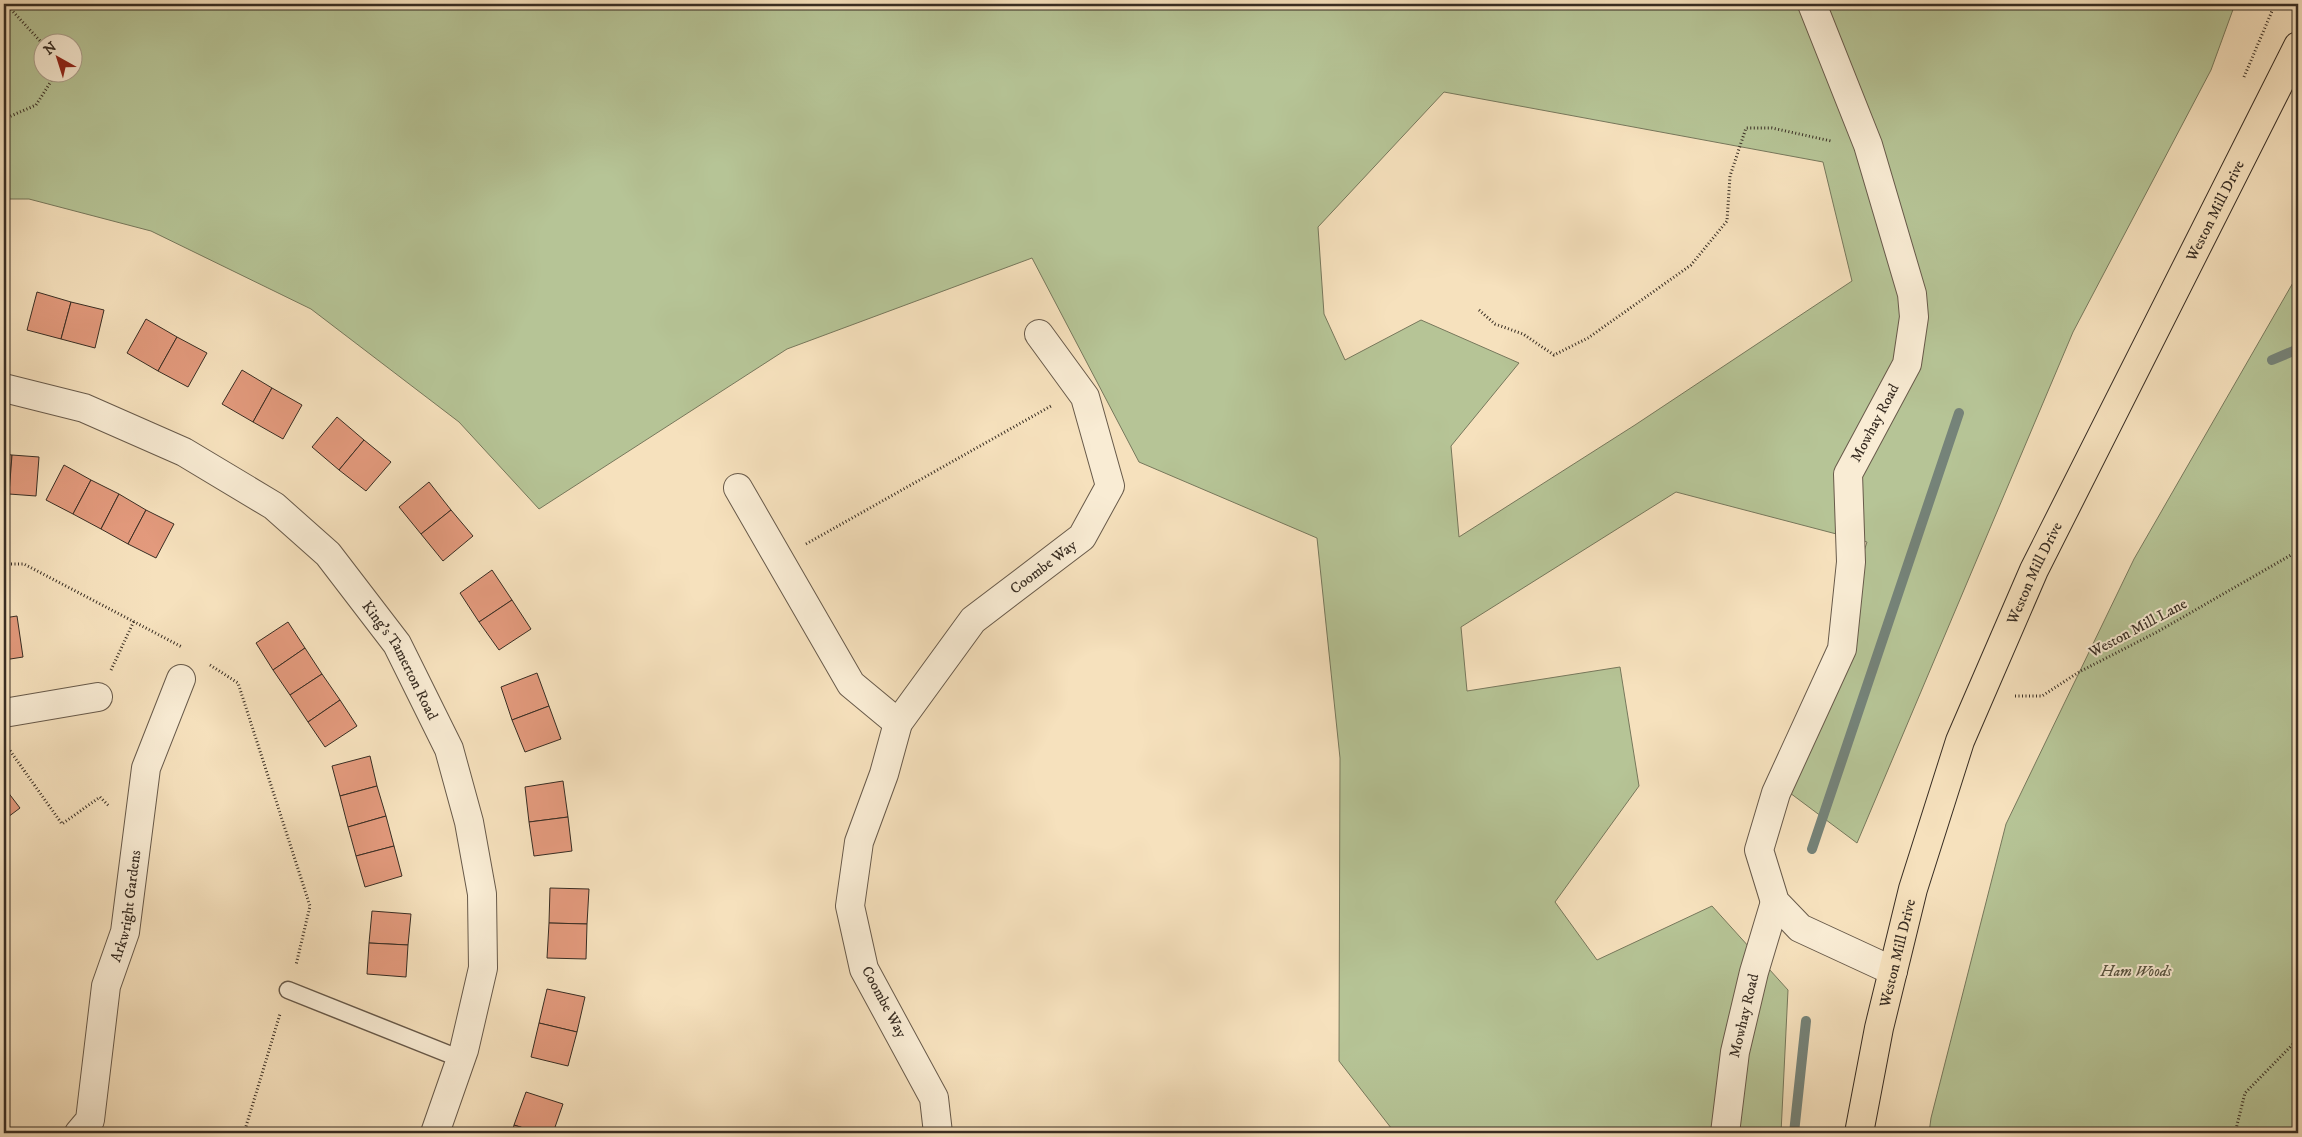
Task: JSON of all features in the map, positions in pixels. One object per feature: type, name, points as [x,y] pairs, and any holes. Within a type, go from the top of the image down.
[{"type":"main road","name":"Weston Mill Drive","points":[[1859,1133],[1879,1028],[1913,889],[1960,741],[2034,570],[2298,46]]},
{"type":"street","name":"Mowhay Road","points":[[1812,4],[1868,145],[1912,294],[1914,317],[1907,364],[1848,474],[1851,562],[1842,648],[1776,793],[1760,850],[1775,902],[1800,928],[1893,971]]},
{"type":"street","name":"Coombe Way","points":[[938,1133],[934,1098],[864,969],[850,906],[859,842],[884,774],[898,723],[973,620],[1082,537],[1110,486],[1085,398],[1039,334]]},
{"type":"street","name":"King's Tamerton Road","points":[[4,388],[84,408],[184,452],[274,506],[328,554],[397,644],[449,749],[469,822],[482,894],[484,968],[461,1059],[435,1133]]},
{"type":"street","points":[[738,488],[851,684],[898,723]]},
{"type":"street","name":"Arkwright Gardens","points":[[79,1133],[90,1120],[106,986],[125,932],[146,768],[181,679]]},
{"type":"street","points":[[4,713],[98,697]]},
{"type":"street","name":"Mowhay Road","points":[[1724,1133],[1735,1052],[1754,972],[1775,902]]},
{"type":"lane","points":[[288,990],[461,1059]]},
{"type":"path","points":[[6,4],[32,32]]},
{"type":"path","points":[[4,119],[36,105],[51,82]]},
{"type":"path","points":[[1479,310],[1495,324],[1523,334],[1554,355],[1588,338],[1691,265],[1727,221],[1730,176],[1746,128],[1772,128],[1841,143],[1868,145]]},
{"type":"path","points":[[779,559],[1080,390]]},
{"type":"path","name":"Weston Mill Lane","points":[[1980,696],[2042,696],[2079,672],[2157,632],[2298,551]]},
{"type":"path","points":[[4,564],[24,564],[184,648]]},
{"type":"path","points":[[98,697],[134,621]]},
{"type":"path","points":[[206,662],[238,683],[310,906],[288,990],[244,1133]]},
{"type":"path","points":[[4,743],[62,824],[100,797],[137,836]]},
{"type":"path","points":[[2236,1133],[2245,1093],[2298,1039]]},
{"type":"green space","points":[[4,4],[2235,4],[2211,70],[2073,332],[1857,843],[1786,790],[1867,542],[1676,492],[1461,627],[1467,691],[1620,667],[1639,786],[1555,902],[1597,960],[1712,906],[1788,990],[1781,1133],[1395,1133],[1339,1061],[1340,758],[1317,538],[1139,462],[1032,258],[787,349],[539,509],[459,422],[311,309],[151,231],[29,199],[4,199]],"holes":[[[1444,92],[1823,162],[1852,281],[1635,425],[1459,537],[1451,446],[1519,363],[1421,320],[1345,360],[1324,314],[1318,227]]]},
{"type":"green space","name":"Ham Woods","points":[[2298,274],[2298,1133],[1929,1133],[1931,1118],[2006,824],[2134,559]]},
{"type":"building","points":[[37,292],[71,302],[61,339],[27,330]]},
{"type":"building","points":[[71,302],[104,310],[95,348],[61,339]]},
{"type":"building","points":[[146,319],[177,337],[158,371],[127,353]]},
{"type":"building","points":[[177,337],[207,353],[188,387],[158,371]]},
{"type":"building","points":[[242,370],[272,388],[253,422],[222,404]]},
{"type":"building","points":[[272,388],[302,405],[283,439],[253,422]]},
{"type":"building","points":[[337,417],[364,440],[339,470],[312,447]]},
{"type":"building","points":[[364,440],[391,462],[366,491],[339,470]]},
{"type":"building","points":[[4,454],[12,455],[9,494],[4,493]]},
{"type":"building","points":[[12,455],[39,457],[36,496],[9,494]]},
{"type":"building","points":[[64,465],[91,480],[73,514],[46,500]]},
{"type":"building","points":[[91,480],[119,494],[101,529],[73,514]]},
{"type":"building","points":[[429,482],[451,510],[421,534],[399,507]]},
{"type":"building","points":[[119,494],[146,510],[128,544],[101,529]]},
{"type":"building","points":[[146,510],[174,524],[156,558],[128,544]]},
{"type":"building","points":[[451,510],[473,536],[443,561],[421,534]]},
{"type":"building","points":[[492,570],[512,600],[479,622],[460,593]]},
{"type":"building","points":[[512,600],[531,629],[499,650],[479,622]]},
{"type":"building","points":[[17,616],[23,657],[4,660],[4,618]]},
{"type":"building","points":[[288,622],[305,648],[273,670],[256,643]]},
{"type":"building","points":[[305,648],[322,674],[290,695],[273,670]]},
{"type":"building","points":[[537,673],[549,706],[512,720],[501,687]]},
{"type":"building","points":[[322,674],[340,700],[308,722],[290,695]]},
{"type":"building","points":[[340,700],[357,726],[325,747],[308,722]]},
{"type":"building","points":[[549,706],[561,739],[525,752],[512,720]]},
{"type":"building","points":[[370,756],[377,786],[340,796],[332,766]]},
{"type":"building","points":[[563,781],[568,817],[529,822],[525,787]]},
{"type":"building","points":[[377,786],[386,816],[348,827],[340,796]]},
{"type":"building","points":[[4,787],[20,808],[4,820]]},
{"type":"building","points":[[386,816],[394,846],[356,856],[348,827]]},
{"type":"building","points":[[568,817],[572,851],[534,856],[529,822]]},
{"type":"building","points":[[394,846],[402,876],[365,887],[356,856]]},
{"type":"building","points":[[550,888],[589,889],[587,924],[549,923]]},
{"type":"building","points":[[372,911],[411,914],[408,945],[369,943]]},
{"type":"building","points":[[549,923],[587,924],[586,959],[547,958]]},
{"type":"building","points":[[369,943],[408,945],[406,977],[367,974]]},
{"type":"building","points":[[547,989],[585,997],[577,1032],[539,1023]]},
{"type":"building","points":[[539,1023],[577,1032],[568,1066],[531,1057]]},
{"type":"building","points":[[526,1092],[563,1104],[553,1133],[539,1133],[514,1125]]},
{"type":"building","points":[[514,1125],[539,1133],[512,1133]]},
{"type":"waterway","points":[[2272,360],[2298,349]]},
{"type":"waterway","points":[[1812,849],[1959,413]]},
{"type":"waterway","points":[[1794,1133],[1806,1021]]}]
